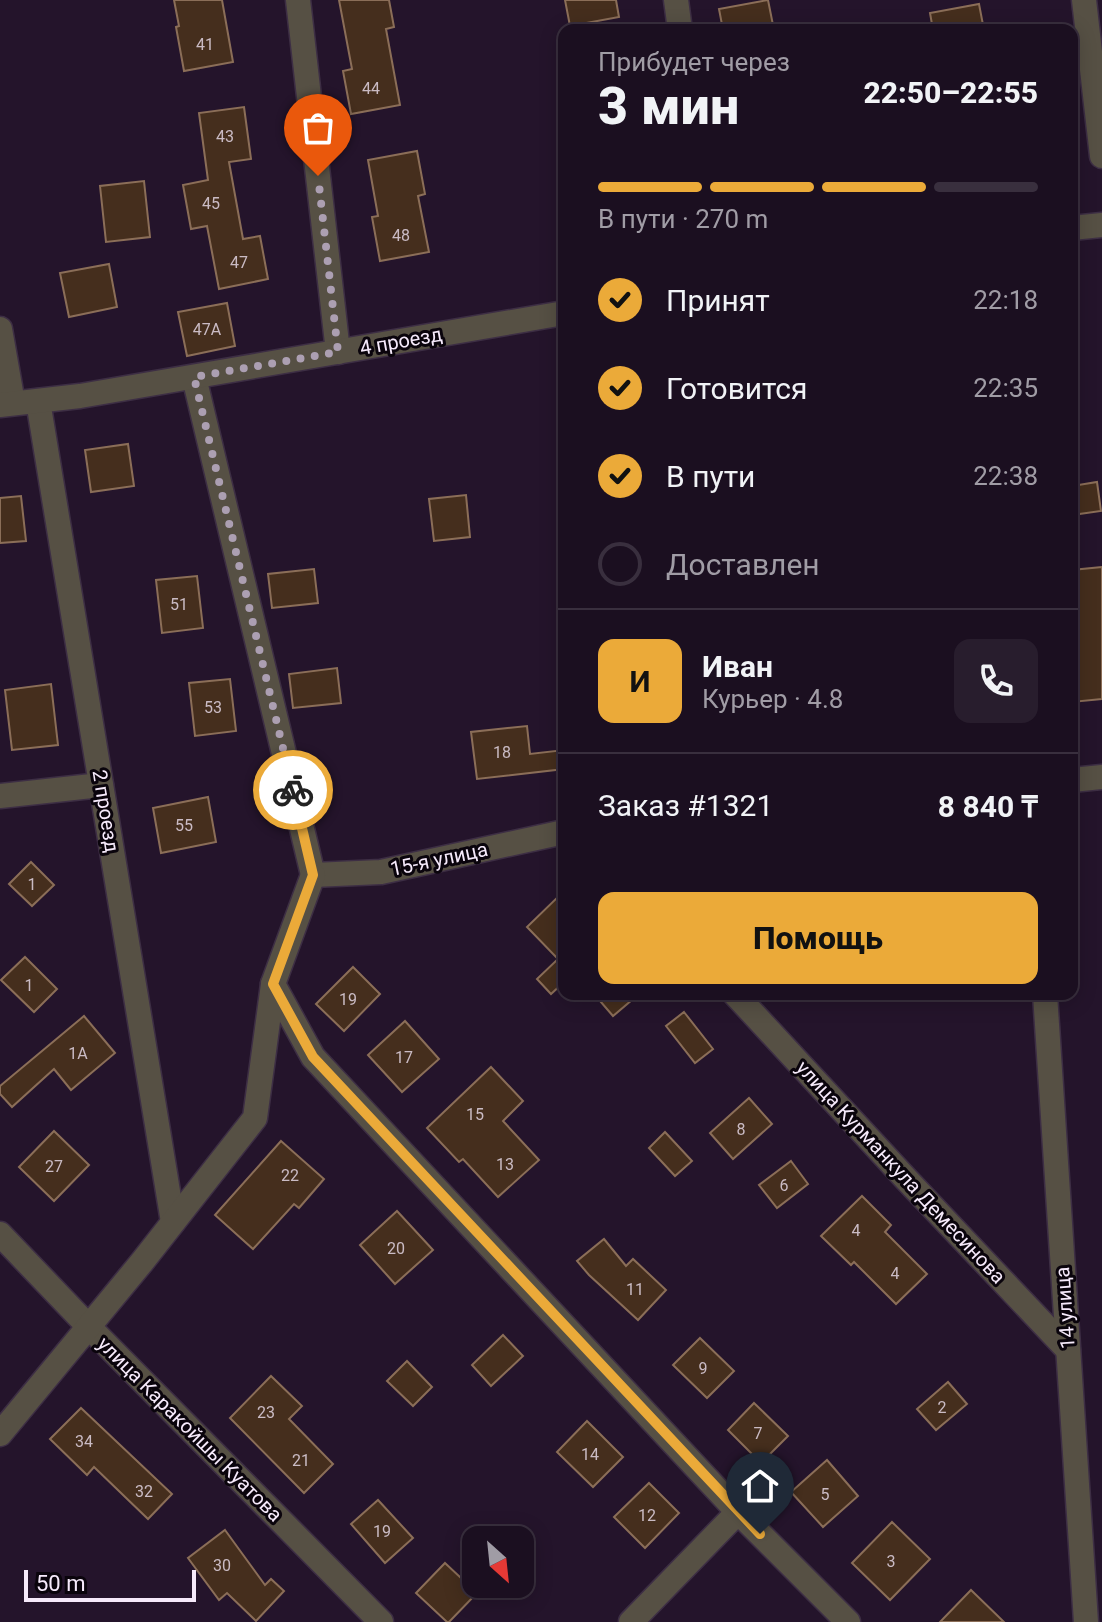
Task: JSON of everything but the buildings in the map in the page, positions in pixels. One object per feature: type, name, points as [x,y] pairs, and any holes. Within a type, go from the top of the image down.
[{"type":"street","points":[[298,0],[338,352]]},
{"type":"street","points":[[676,0],[679,24]]},
{"type":"street","points":[[1084,0],[1102,156]]},
{"type":"street","points":[[1078,227],[1102,225]]},
{"type":"street","name":"4 проезд","points":[[6,404],[80,396],[558,314]]},
{"type":"street","points":[[0,329],[6,404]]},
{"type":"street","points":[[0,1434],[255,1118],[273,984],[313,875],[194,377]]},
{"type":"street","name":"2 проезд","points":[[38,401],[173,1222]]},
{"type":"street","points":[[1078,779],[1102,777]]},
{"type":"street","points":[[0,796],[101,785]]},
{"type":"street","name":"15-я улица","points":[[313,875],[381,872],[558,833]]},
{"type":"street","points":[[273,984],[313,1057],[738,1512],[848,1622]]},
{"type":"street","name":"улица Курманкула Демесинова","points":[[741,1000],[1068,1350]]},
{"type":"street","name":"14 улица","points":[[1045,1000],[1068,1350],[1091,1542],[1086,1622]]},
{"type":"street","name":"улица Каракойшы Куатова","points":[[0,1234],[381,1622]]},
{"type":"street","points":[[631,1622],[738,1512]]},
{"type":"way so far","points":[[293,790],[194,377],[338,352],[318,176]]},
{"type":"route","points":[[293,790],[313,875],[273,984],[313,1057],[760,1534]]}]
